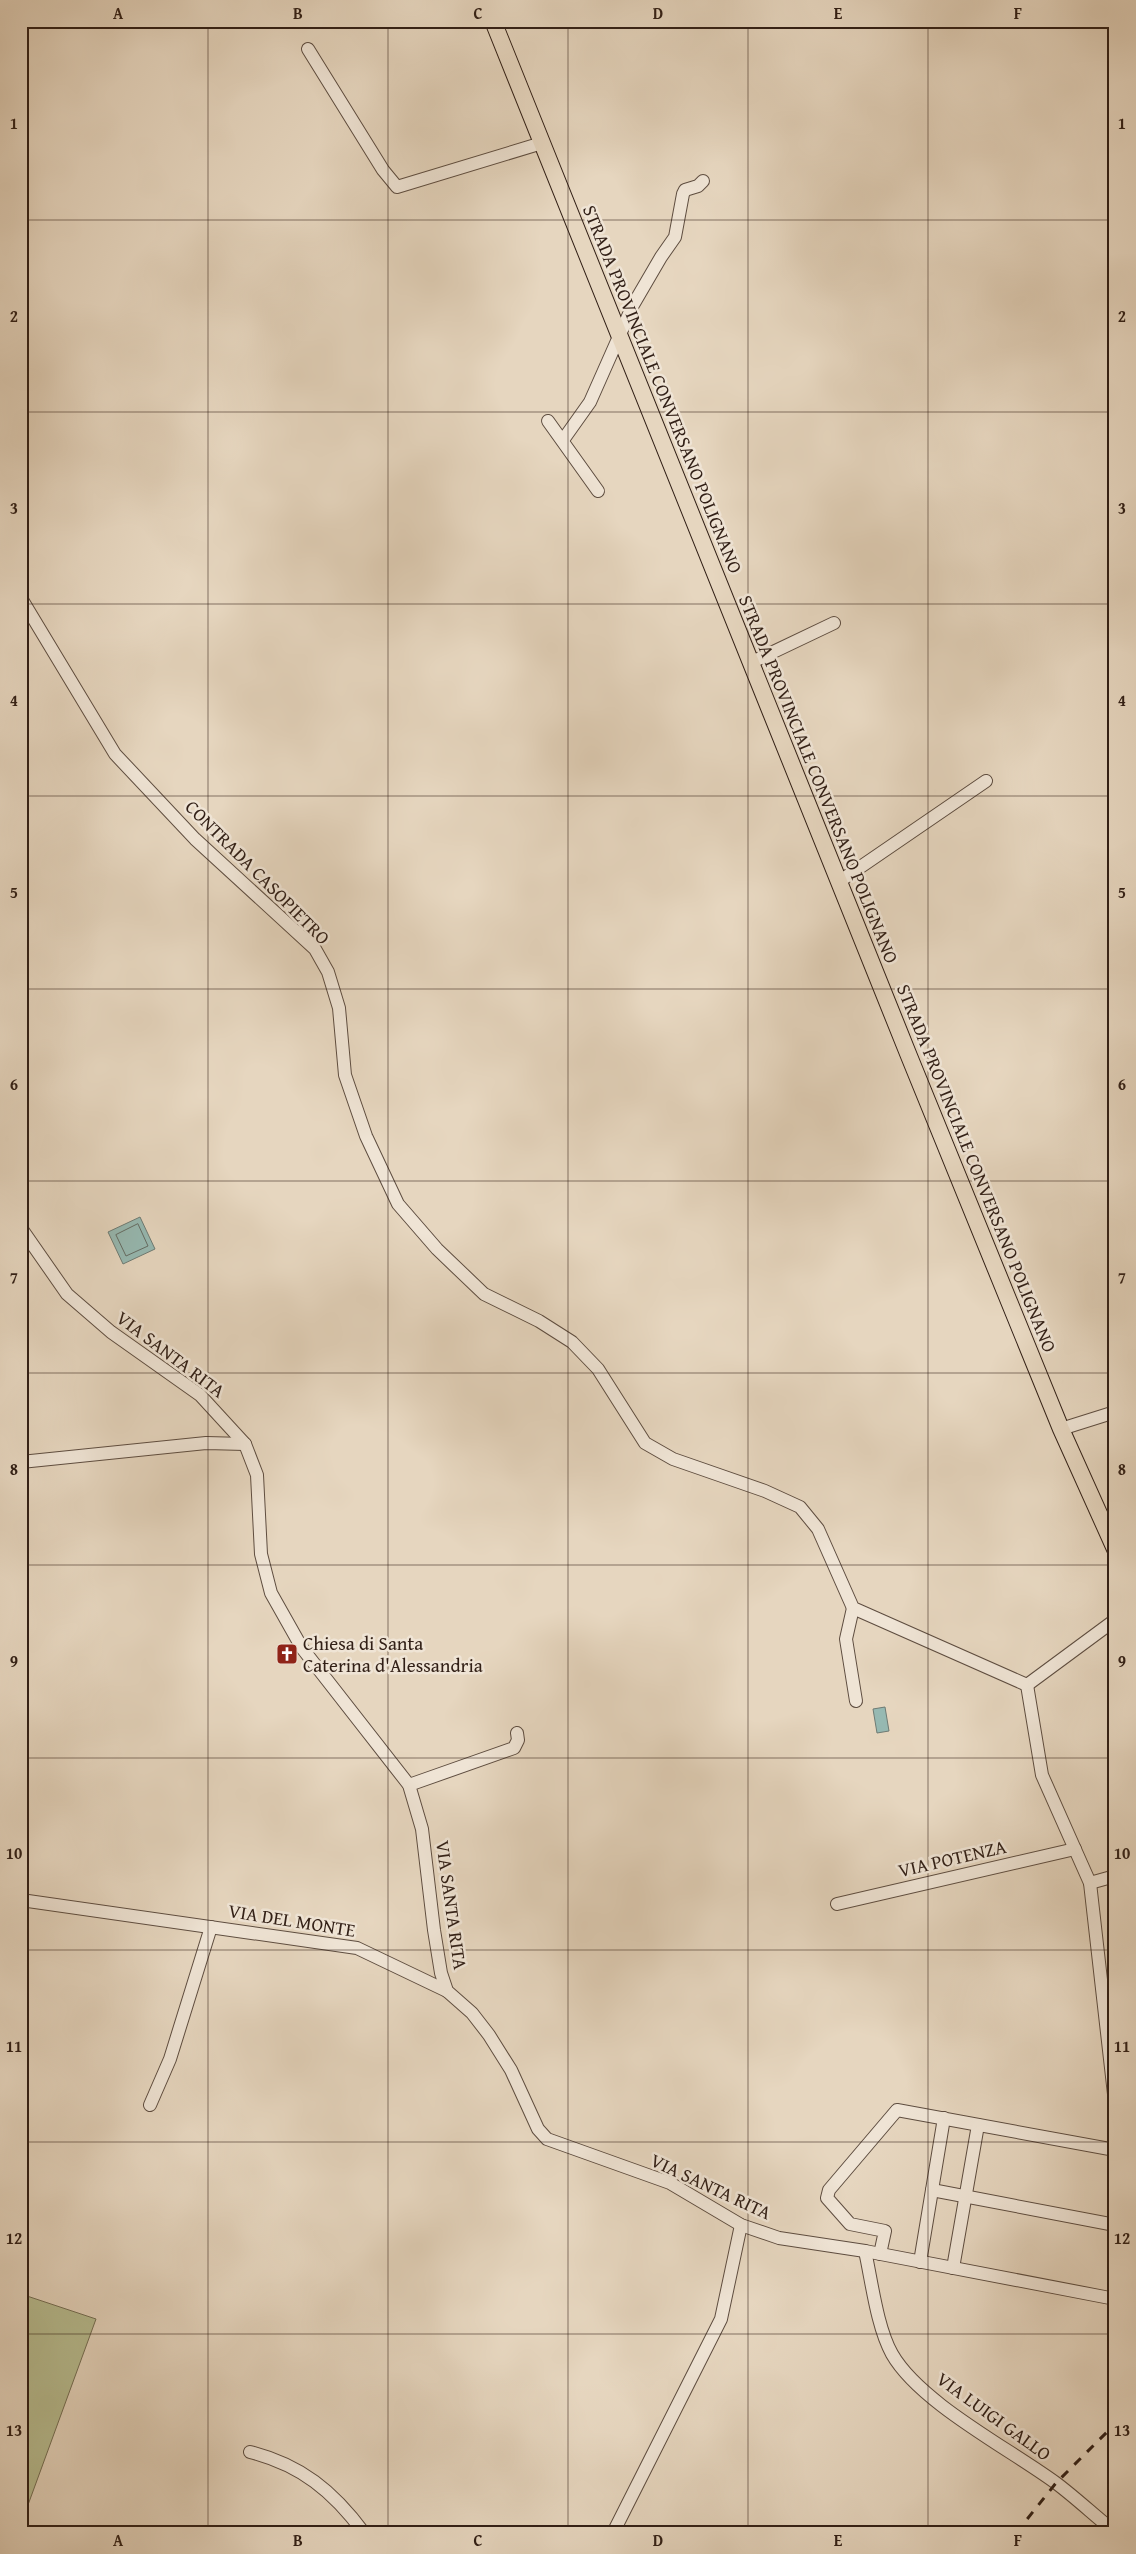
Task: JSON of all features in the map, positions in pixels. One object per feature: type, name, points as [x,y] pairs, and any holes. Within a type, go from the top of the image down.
[{"type":"main road","name":"STRADA PROVINCIALE CONVERSANO POLIGNANO","points":[[493,21],[750,663],[1061,1429],[1115,1549]]},
{"type":"street","points":[[308,49],[387,176],[397,187],[542,143]]},
{"type":"street","points":[[563,440],[590,402],[642,289],[675,237],[685,190],[698,186],[703,181]]},
{"type":"street","points":[[548,421],[598,491]]},
{"type":"street","name":"CONTRADA CASOPIETRO","points":[[21,598],[115,754],[195,838],[315,949],[328,972],[339,1008],[345,1075],[366,1136],[398,1204],[437,1249],[484,1294],[539,1321],[572,1342],[598,1369],[645,1443],[673,1459],[765,1491],[800,1508],[818,1529],[853,1608]]},
{"type":"street","points":[[750,663],[834,623]]},
{"type":"street","points":[[840,881],[986,781]]},
{"type":"street","name":"VIA SANTA RITA","points":[[21,1228],[68,1294],[111,1332],[200,1395],[245,1444],[257,1475],[264,1570],[278,1606],[302,1648],[409,1785],[422,1829],[434,1930],[441,1973],[447,1991],[472,2013],[489,2035],[511,2070],[538,2129],[547,2139],[670,2183],[741,2225],[779,2238],[865,2251],[1115,2299]]},
{"type":"street","points":[[1061,1429],[1115,1412]]},
{"type":"street","points":[[21,1462],[206,1443],[245,1444]]},
{"type":"street","points":[[856,1701],[846,1639],[853,1608],[1027,1685]]},
{"type":"street","points":[[1027,1685],[1115,1620]]},
{"type":"street","points":[[1027,1685],[1042,1775],[1090,1883],[1115,2103]]},
{"type":"street","points":[[409,1785],[514,1748],[518,1740],[517,1733]]},
{"type":"street","name":"VIA POTENZA","points":[[837,1904],[1075,1849]]},
{"type":"street","points":[[1090,1883],[1115,1876]]},
{"type":"street","name":"VIA DEL MONTE","points":[[21,1900],[357,1948],[447,1991]]},
{"type":"street","points":[[150,2105],[170,2059],[211,1927]]},
{"type":"street","points":[[880,2254],[885,2231],[850,2224],[827,2198],[829,2190],[897,2110],[1115,2150]]},
{"type":"street","points":[[920,2262],[944,2118]]},
{"type":"street","points":[[953,2268],[978,2125]]},
{"type":"street","points":[[932,2190],[1115,2225]]},
{"type":"street","points":[[613,2533],[721,2319],[741,2225]]},
{"type":"street","name":"VIA LUIGI GALLO","points":[[865,2251],[886,2338],[896,2360],[925,2390],[948,2409],[1056,2483],[1108,2529]]},
{"type":"street","points":[[250,2452],[277,2459],[308,2476],[336,2499],[364,2533]]},
{"type":"green space","points":[[21,2294],[96,2319],[21,2524]]},
{"type":"water","points":[[140,1217],[155,1249],[123,1264],[108,1232]]},
{"type":"water","points":[[885,1707],[889,1731],[877,1733],[873,1709]]},
{"type":"railway","points":[[1016,2533],[1056,2483],[1115,2424]]},
{"type":"place","name":"Chiesa di Santa Caterina d'Alessandria","points":[[287,1654]]}]
